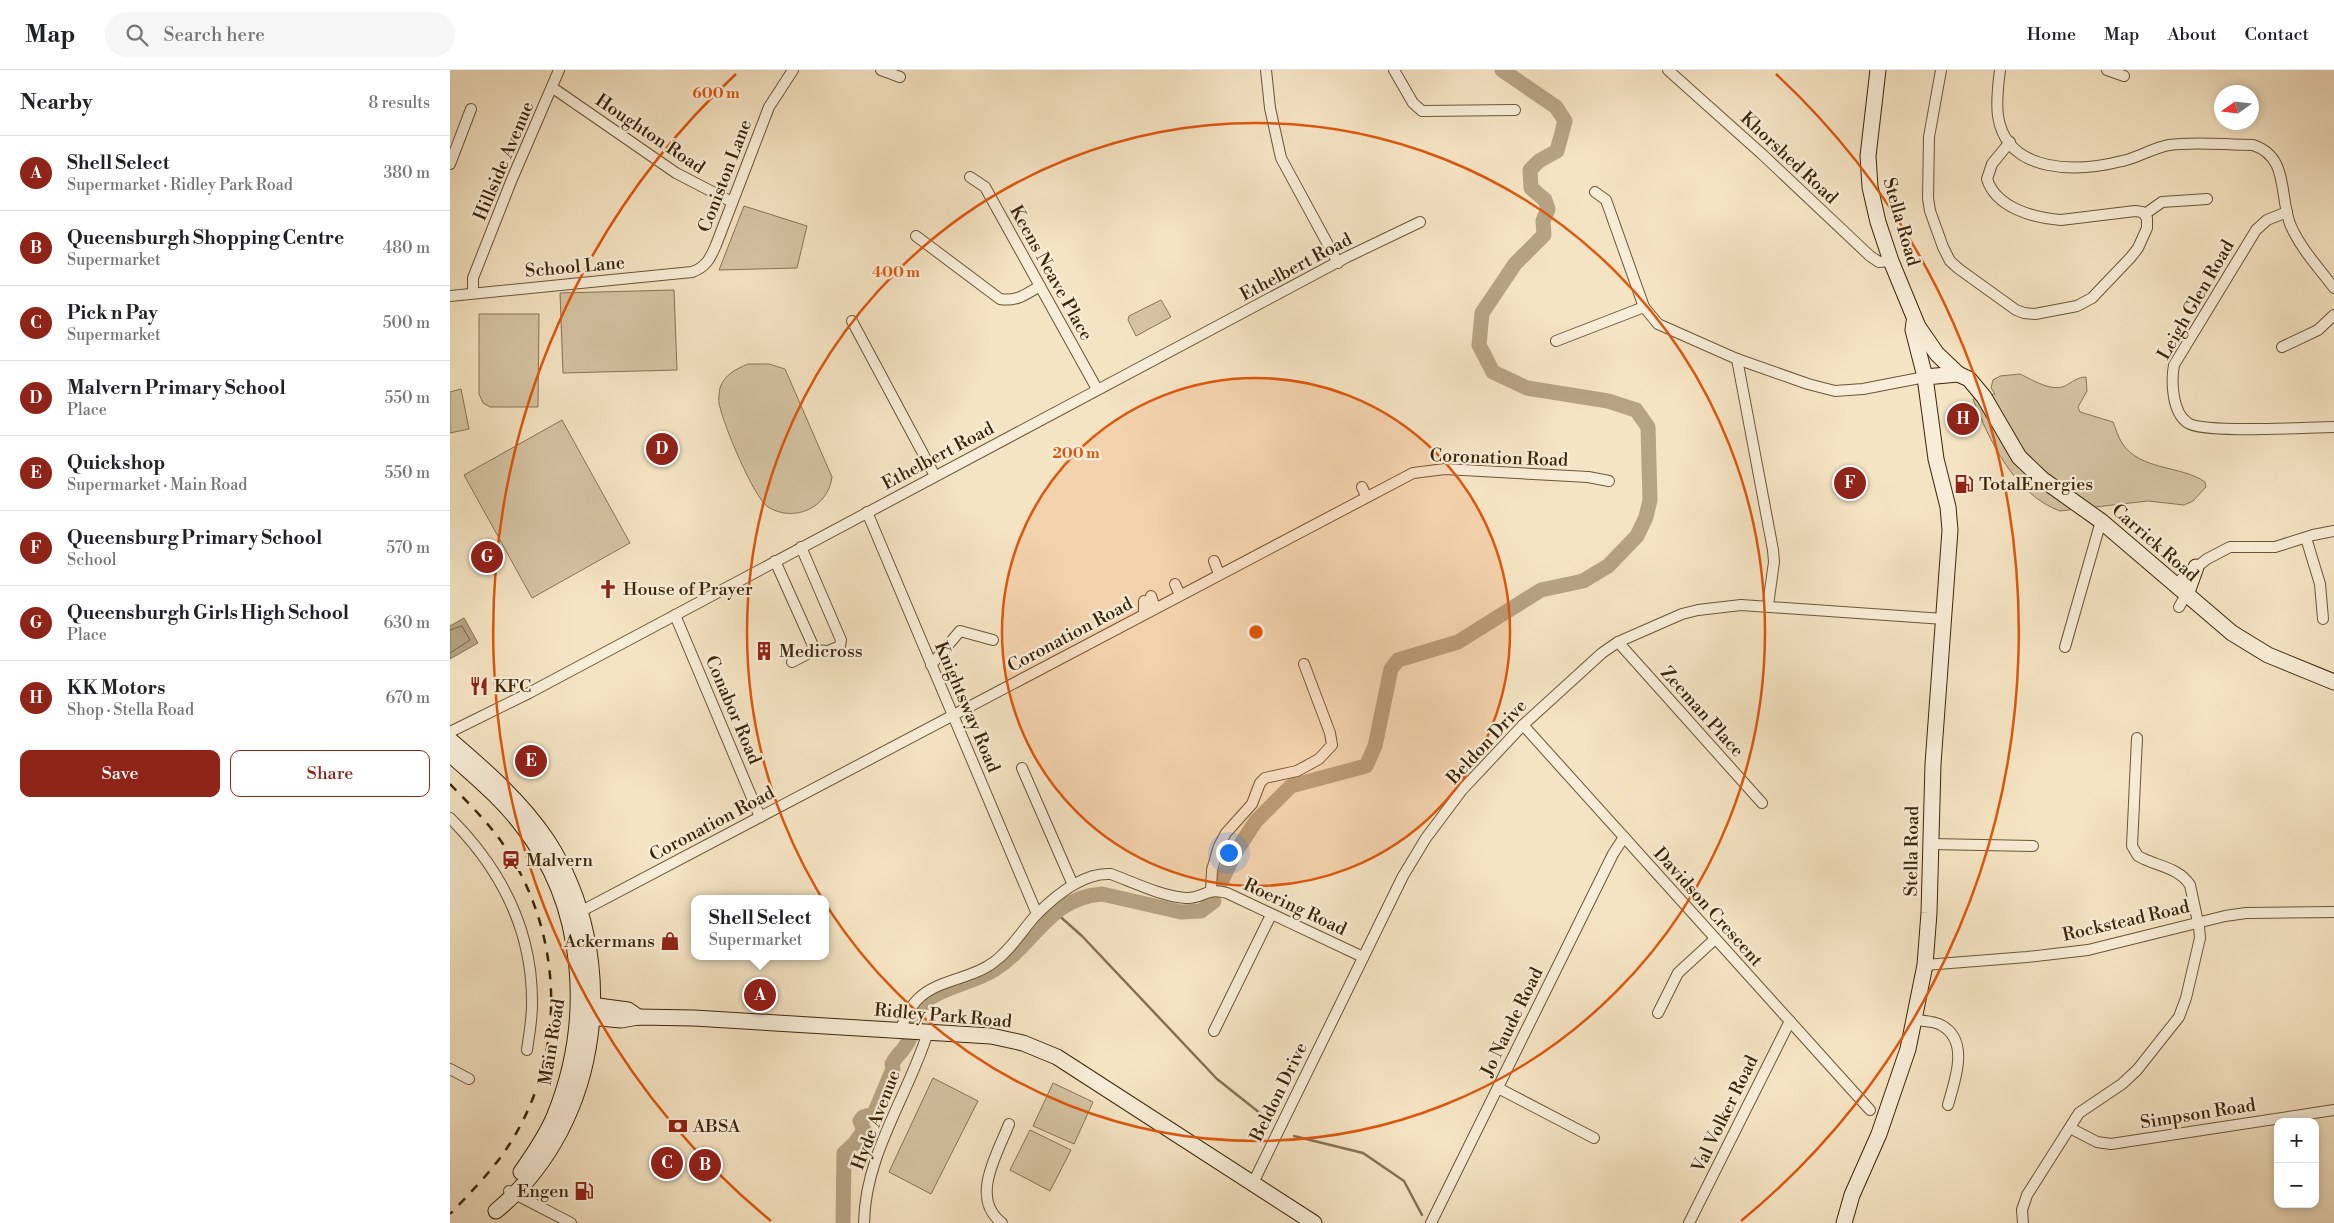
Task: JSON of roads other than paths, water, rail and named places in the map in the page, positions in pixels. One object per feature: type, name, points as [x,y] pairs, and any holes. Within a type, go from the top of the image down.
[{"type":"main road","name":"Stella Road","points":[[1844,1223],[1852,1195],[1892,1099],[1908,1049],[1925,965],[1933,764],[1950,530],[1948,507],[1939,468],[1942,458],[1929,376],[1916,325],[1891,261],[1873,205],[1868,172],[1871,119],[1878,70]]},
{"type":"main road","name":"Carrick Road","points":[[1916,325],[1938,354],[1958,374],[1969,379],[1984,397],[2009,441],[2030,469],[2101,521],[2180,595],[2232,633],[2252,646],[2296,668],[2334,682]]},
{"type":"main road","points":[[1929,376],[1958,374]]},
{"type":"main road","points":[[2180,595],[2196,566]]},
{"type":"main road","name":"Main Road","points":[[453,748],[525,829],[549,869],[562,898],[575,914],[575,944],[590,1036],[580,1083],[573,1102],[549,1149],[492,1217]]},
{"type":"main road","name":"Ridley Park Road","points":[[585,1011],[628,1010],[638,1016]]},
{"type":"main road","name":"Main Road","points":[[512,1192],[553,1119],[585,1011]]},
{"type":"main road","name":"Ridley Park Road","points":[[585,1011],[621,1020],[638,1016],[900,1030],[991,1036],[1023,1042],[1057,1057],[1314,1223]]},
{"type":"main road","points":[[590,1036],[599,1026],[621,1020]]},
{"type":"street","name":"Hillside Avenue","points":[[473,293],[473,278],[512,179],[553,88],[558,70]]},
{"type":"street","name":"Coniston Lane","points":[[702,268],[710,261],[769,107],[793,70]]},
{"type":"street","points":[[881,70],[900,77]]},
{"type":"street","points":[[1266,70],[1268,101],[1281,158],[1338,263]]},
{"type":"street","points":[[1394,70],[1418,109],[1427,112],[1515,110]]},
{"type":"street","name":"Khorshed Road","points":[[1668,70],[1763,155],[1870,256],[1879,262],[1891,261]]},
{"type":"street","points":[[1941,70],[1929,137],[1928,189],[1930,211],[1943,247],[1954,265],[2008,305],[2024,313],[2035,314],[2059,310],[2087,302],[2138,248],[2148,220],[2145,214],[2135,211],[2061,220],[2051,219],[2022,211],[2003,202],[1994,194],[1988,179],[1992,164],[2010,142]]},
{"type":"street","points":[[2000,70],[1997,102],[2001,126],[2010,142],[2024,156],[2051,167],[2072,168],[2122,161],[2167,145],[2253,145],[2271,155],[2276,162],[2287,212],[2297,238],[2334,288]]},
{"type":"street","points":[[2107,70],[2124,76]]},
{"type":"street","name":"Houghton Road","points":[[553,88],[676,173],[732,202]]},
{"type":"street","points":[[450,164],[472,109]]},
{"type":"street","name":"Keens Neave Place","points":[[970,177],[985,187],[1097,390]]},
{"type":"street","points":[[1595,192],[1606,200],[1644,307],[1658,324],[1737,358],[1835,392],[1863,389],[1929,376]]},
{"type":"street","points":[[2145,214],[2162,202],[2207,200]]},
{"type":"street","name":"Leigh Glen Road","points":[[2287,212],[2267,220],[2256,230],[2174,365],[2172,382],[2174,393],[2179,413],[2187,422],[2194,426],[2253,429],[2334,426]]},
{"type":"street","name":"Ethelbert Road","points":[[450,732],[675,615],[1338,263],[1420,222]]},
{"type":"street","points":[[916,236],[1000,298],[1013,300],[1020,298],[1040,286]]},
{"type":"street","name":"School Lane","points":[[450,296],[692,272],[702,268]]},
{"type":"street","points":[[1556,341],[1644,307]]},
{"type":"street","points":[[2282,347],[2318,330],[2334,315]]},
{"type":"street","points":[[852,321],[935,476]]},
{"type":"street","points":[[1737,358],[1773,550],[1768,605]]},
{"type":"street","name":"Coronation Road","points":[[575,914],[1180,595],[1364,492],[1413,473],[1445,469],[1588,477],[1609,482]]},
{"type":"street","name":"Knightsway Road","points":[[867,512],[1037,914]]},
{"type":"street","points":[[2064,647],[2101,521]]},
{"type":"street","points":[[2196,566],[2230,546],[2275,547],[2334,531]]},
{"type":"street","points":[[2306,538],[2320,584],[2323,619]]},
{"type":"street","points":[[792,662],[815,650],[828,651],[837,649],[841,644],[841,640],[801,547]]},
{"type":"street","points":[[776,561],[815,650]]},
{"type":"street","points":[[1214,561],[1218,574]]},
{"type":"street","points":[[1175,584],[1180,595]]},
{"type":"street","points":[[1144,614],[1147,599],[1155,608]]},
{"type":"street","name":"Beldon Drive","points":[[1253,1183],[1363,957],[1404,876],[1426,838],[1462,790],[1522,725],[1602,652],[1618,642],[1660,622],[1698,610],[1741,605],[1768,605],[1944,619]]},
{"type":"street","name":"Conabor Road","points":[[675,615],[760,817]]},
{"type":"street","points":[[931,664],[960,631],[993,640]]},
{"type":"street","name":"Zeeman Place","points":[[1618,642],[1762,803]]},
{"type":"street","points":[[900,1030],[909,1010],[918,998],[931,988],[973,974],[993,963],[1008,950],[1037,914],[1073,885],[1087,877],[1112,874],[1176,897],[1190,898],[1211,890],[1212,870],[1219,846],[1226,833],[1252,804],[1260,783],[1265,778],[1297,770],[1319,759],[1332,745],[1330,732],[1304,664]]},
{"type":"street","points":[[453,748],[472,722]]},
{"type":"street","name":"Davidson Crescent","points":[[1522,725],[1870,1110]]},
{"type":"street","points":[[2024,1223],[2022,1210],[2027,1195],[2084,1108],[2122,1084],[2137,1070],[2179,1017],[2186,998],[2200,938],[2197,921],[2190,885],[2186,879],[2180,874],[2138,856],[2132,846],[2138,743]]},
{"type":"street","points":[[1022,768],[1073,885]]},
{"type":"street","points":[[450,818],[484,856],[501,883],[513,909],[525,945],[530,979],[532,1005],[528,1050]]},
{"type":"street","name":"Jo Naude Road","points":[[1431,1223],[1608,863],[1624,837]]},
{"type":"street","points":[[1930,844],[2033,846]]},
{"type":"street","name":"Roering Road","points":[[1211,890],[1227,893],[1363,957]]},
{"type":"street","name":"Rockstead Road","points":[[1925,965],[2088,950],[2197,921],[2246,913],[2334,912]]},
{"type":"street","points":[[1214,1031],[1271,915]]},
{"type":"street","points":[[1658,1013],[1678,974],[1715,939]]},
{"type":"street","points":[[1914,1020],[1941,1025],[1949,1032],[1956,1043],[1960,1055],[1959,1064],[1948,1106]]},
{"type":"street","name":"Val Volker Road","points":[[1690,1223],[1790,1021]]},
{"type":"street","name":"Hyde Avenue","points":[[864,1223],[865,1200],[875,1158],[928,1032]]},
{"type":"street","points":[[450,1070],[469,1079]]},
{"type":"street","points":[[1498,1088],[1594,1138]]},
{"type":"street","name":"Simpson Road","points":[[2070,1128],[2097,1142],[2111,1144],[2334,1110]]},
{"type":"street","points":[[1002,1223],[990,1211],[986,1193],[987,1180],[1009,1124]]},
{"type":"street","points":[[512,1192],[571,1223]]},
{"type":"water","points":[[464,618],[478,643],[450,659],[450,626]]},
{"type":"waterway","points":[[1221,882],[1235,853],[1256,821],[1291,786],[1366,766],[1375,746],[1391,669],[1398,660],[1458,642],[1541,590],[1583,581],[1608,566],[1637,536],[1646,517],[1650,500],[1648,427],[1636,410],[1608,401],[1527,388],[1493,372],[1479,345],[1482,313],[1515,264],[1544,235],[1543,221],[1548,209],[1545,200],[1531,188],[1530,170],[1539,161],[1557,151],[1565,121],[1556,107],[1502,70]]},
{"type":"waterway","points":[[915,1023],[921,1007],[927,1000],[934,995],[994,970],[1008,960],[1056,913],[1084,897],[1102,894],[1181,912],[1201,911],[1214,901]]},
{"type":"waterway","points":[[1055,912],[1082,936],[1217,1079],[1270,1121]]},
{"type":"waterway","points":[[843,1223],[844,1153],[854,1144],[864,1130],[860,1121],[863,1117],[874,1114],[893,1069],[892,1064],[909,1040]]},
{"type":"waterway","points":[[1294,1136],[1363,1153],[1404,1181],[1422,1215]]},
{"type":"railway","points":[[450,784],[501,841],[526,885],[540,921],[548,959],[551,997],[549,1036],[541,1073],[528,1110],[503,1154],[450,1214]]},
{"type":"place","name":"KK Motors","points":[[1963,419]]},
{"type":"place","name":"Malvern Primary School","points":[[662,449]]},
{"type":"place","name":"Queensburg Primary School","points":[[1850,483]]},
{"type":"place","name":"TotalEnergies","points":[[1964,484]]},
{"type":"place","name":"Queensburgh Girls High School","points":[[487,557]]},
{"type":"place","name":"House of Prayer","points":[[608,589]]},
{"type":"place","name":"Medicross","points":[[764,651]]},
{"type":"place","name":"KFC","points":[[479,686]]},
{"type":"place","name":"Quickshop","points":[[531,761]]},
{"type":"place","name":"Malvern","points":[[511,860]]},
{"type":"place","name":"Ackermans","points":[[670,941]]},
{"type":"place","name":"Shell Select","points":[[760,995]]},
{"type":"place","name":"ABSA","points":[[678,1126]]},
{"type":"place","name":"Pick n Pay","points":[[667,1163]]},
{"type":"place","name":"Queensburgh Shopping Centre","points":[[705,1165]]},
{"type":"place","name":"Engen","points":[[584,1191]]}]
